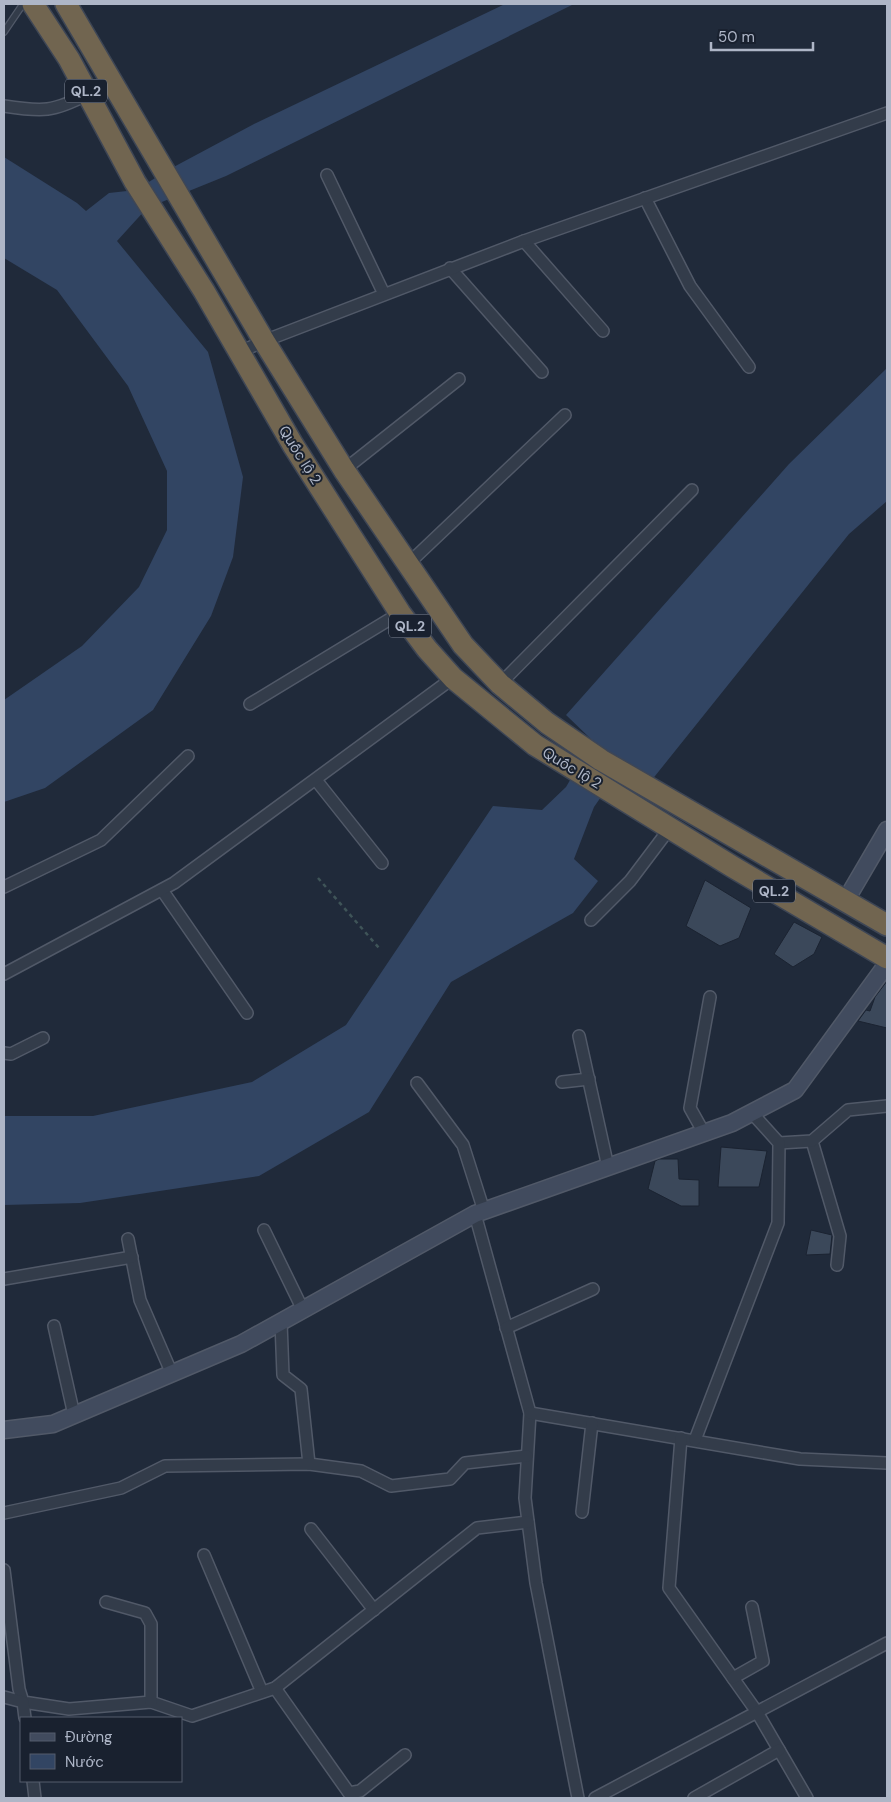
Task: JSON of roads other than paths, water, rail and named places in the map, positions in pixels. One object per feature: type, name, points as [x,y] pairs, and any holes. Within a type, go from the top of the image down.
[{"type":"highway","name":"Quốc lộ 2","points":[[34,4],[69,58],[135,182],[240,352],[293,445],[400,613],[427,649],[453,678],[535,745],[666,824]]},
{"type":"highway","name":"Quốc lộ 2","points":[[66,4],[264,341],[344,470],[463,644],[500,684],[547,724],[675,802],[846,900]]},
{"type":"highway","name":"QL.2","points":[[666,824],[887,958]]},
{"type":"highway","name":"QL.2","points":[[846,900],[887,925]]},
{"type":"street","points":[[4,106],[49,111],[64,107],[88,94]]},
{"type":"street","points":[[240,352],[450,268],[887,113]]},
{"type":"street","points":[[327,175],[384,294]]},
{"type":"street","points":[[645,198],[690,286],[749,367]]},
{"type":"street","points":[[524,241],[602,332]]},
{"type":"street","points":[[450,268],[542,372]]},
{"type":"street","points":[[344,470],[459,379]]},
{"type":"street","points":[[408,564],[565,414]]},
{"type":"street","points":[[500,684],[692,490]]},
{"type":"street","points":[[250,704],[400,613]]},
{"type":"street","points":[[4,974],[162,890],[316,780],[453,678]]},
{"type":"street","points":[[4,887],[101,840],[188,756]]},
{"type":"street","points":[[316,780],[382,863]]},
{"type":"street","points":[[591,920],[630,881],[666,824]]},
{"type":"street","points":[[846,900],[887,830]]},
{"type":"street","points":[[162,890],[247,1013]]},
{"type":"street","points":[[4,1430],[53,1424],[241,1344],[479,1212],[732,1123],[752,1113],[795,1090],[887,964]]},
{"type":"street","points":[[704,1133],[690,1108],[710,997]]},
{"type":"street","points":[[580,1036],[608,1167]]},
{"type":"street","points":[[4,1054],[11,1054],[43,1038]]},
{"type":"street","points":[[562,1082],[589,1079]]},
{"type":"street","points":[[417,1083],[463,1145],[506,1328],[530,1413],[525,1498],[536,1583],[578,1798]]},
{"type":"street","points":[[779,1143],[812,1141],[848,1110],[887,1106]]},
{"type":"street","points":[[695,1440],[778,1223],[779,1143],[752,1113]]},
{"type":"street","points":[[812,1141],[840,1236],[837,1264]]},
{"type":"street","points":[[264,1230],[303,1310]]},
{"type":"street","points":[[128,1239],[140,1300],[172,1374]]},
{"type":"street","points":[[4,1279],[132,1257]]},
{"type":"street","points":[[506,1328],[593,1289]]},
{"type":"street","points":[[281,1322],[283,1375],[301,1389],[309,1464]]},
{"type":"street","points":[[54,1326],[74,1415]]},
{"type":"street","points":[[530,1413],[800,1459],[887,1463]]},
{"type":"street","points":[[582,1512],[592,1423]]},
{"type":"street","points":[[681,1438],[669,1588],[758,1712],[808,1798]]},
{"type":"street","points":[[4,1513],[120,1488],[165,1466],[309,1464],[361,1471],[391,1486],[450,1479],[465,1463],[527,1456]]},
{"type":"street","points":[[4,1697],[69,1709],[151,1702],[192,1716],[275,1688],[477,1528],[528,1522]]},
{"type":"street","points":[[310,1529],[374,1610]]},
{"type":"street","points":[[204,1555],[262,1692]]},
{"type":"street","points":[[4,1570],[19,1689],[25,1717]]},
{"type":"street","points":[[106,1602],[145,1613],[151,1624],[151,1702]]},
{"type":"street","points":[[733,1678],[763,1661],[752,1607]]},
{"type":"street","points":[[595,1798],[887,1643]]},
{"type":"street","points":[[275,1688],[350,1793],[360,1791],[405,1755]]},
{"type":"street","points":[[694,1798],[779,1750]]},
{"type":"street","points":[[33,1782],[35,1798]]},
{"type":"lane","points":[[4,32],[23,4]]},
{"type":"water","points":[[505,4],[574,4],[226,176],[147,208],[117,241],[208,352],[243,477],[233,557],[211,616],[153,710],[45,788],[4,802],[4,700],[82,646],[139,587],[167,530],[167,471],[128,386],[57,290],[4,258],[4,157],[77,203],[86,211],[109,193],[136,190],[168,170],[254,124]]},
{"type":"water","points":[[887,368],[887,501],[849,534],[651,781],[624,764],[594,807],[574,859],[598,881],[573,913],[451,982],[369,1112],[259,1176],[80,1203],[4,1205],[4,1116],[93,1116],[252,1082],[346,1025],[493,806],[542,810],[566,787],[593,741],[566,715],[789,464]]}]
